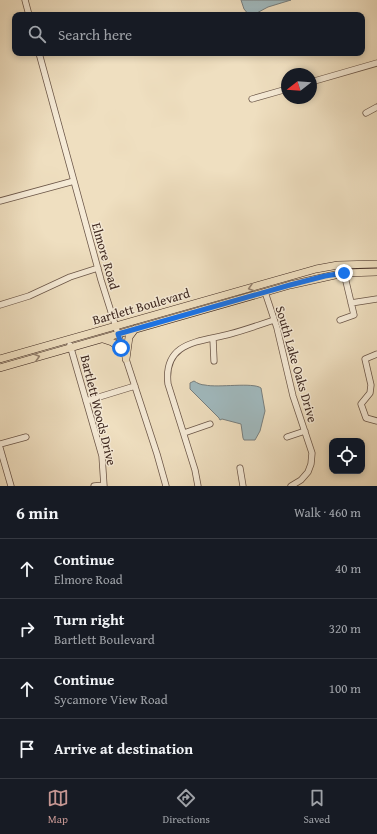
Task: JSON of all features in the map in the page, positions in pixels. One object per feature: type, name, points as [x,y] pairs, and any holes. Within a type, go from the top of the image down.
[{"type":"main road","points":[[290,281],[316,269],[338,265],[377,264]]},
{"type":"main road","points":[[316,269],[319,278]]},
{"type":"main road","points":[[290,281],[319,278],[344,273],[377,272]]},
{"type":"main road","name":"Bartlett Boulevard","points":[[0,368],[265,292],[290,281]]},
{"type":"main road","name":"Bartlett Boulevard","points":[[0,359],[202,302],[290,281]]},
{"type":"main road","points":[[202,302],[204,310]]},
{"type":"main road","points":[[126,359],[129,337],[135,329]]},
{"type":"main road","points":[[102,338],[112,342],[123,350]]},
{"type":"street","points":[[25,0],[28,12]]},
{"type":"street","name":"Elmore Road","points":[[40,56],[98,268],[166,486]]},
{"type":"street","points":[[317,80],[377,63]]},
{"type":"street","points":[[252,99],[281,91]]},
{"type":"street","points":[[366,113],[377,107]]},
{"type":"street","points":[[0,201],[74,181]]},
{"type":"street","points":[[0,305],[29,296],[70,277],[98,268]]},
{"type":"street","points":[[340,320],[354,315],[344,273]]},
{"type":"street","name":"South Lake Oaks Drive","points":[[265,292],[274,320],[291,388],[312,453],[311,464],[304,477],[291,486]]},
{"type":"street","points":[[351,303],[377,299]]},
{"type":"street","points":[[198,486],[195,470],[168,384],[168,374],[171,361],[176,353],[190,343],[213,339],[274,320]]},
{"type":"street","points":[[213,339],[214,361]]},
{"type":"street","name":"Bartlett Woods Drive","points":[[69,340],[102,456],[104,486]]},
{"type":"street","points":[[377,354],[365,359],[371,385],[370,393],[361,404],[366,418],[377,421]]},
{"type":"street","points":[[86,401],[135,386]]},
{"type":"street","points":[[184,433],[210,424]]},
{"type":"street","points":[[287,437],[305,431]]},
{"type":"street","points":[[0,444],[26,437]]},
{"type":"street","points":[[0,448],[11,486]]},
{"type":"street","points":[[240,468],[244,486]]},
{"type":"street","points":[[94,486],[104,486]]},
{"type":"water","points":[[241,0],[291,0],[268,7],[259,12],[246,12]]},
{"type":"water","points":[[194,381],[211,386],[251,385],[261,388],[265,411],[260,431],[255,440],[244,440],[241,424],[222,419],[220,420],[190,389],[190,383]]},
{"type":"route","points":[[121,348],[123,350],[118,334],[290,285],[344,273]]}]
